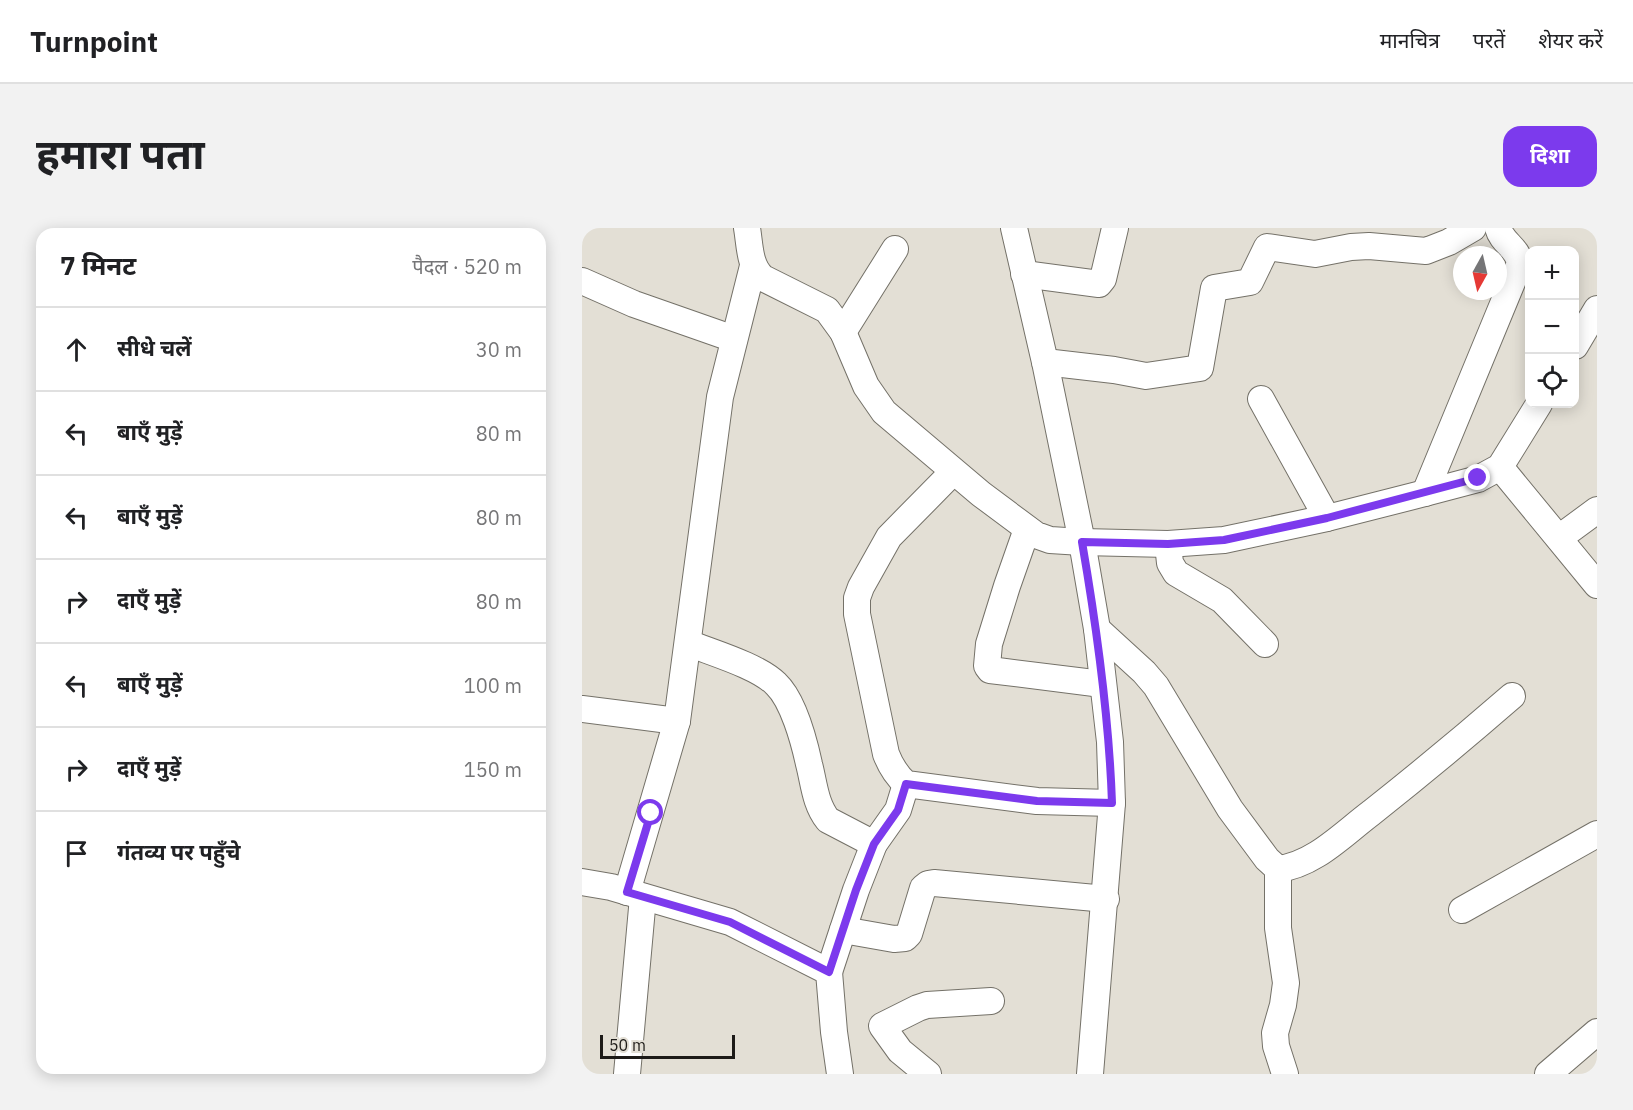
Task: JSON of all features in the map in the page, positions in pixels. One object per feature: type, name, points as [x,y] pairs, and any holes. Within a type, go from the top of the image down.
[{"type":"street","points":[[627,1074],[635,895],[677,721],[720,397],[753,266],[747,228]]},
{"type":"street","points":[[1014,228],[1082,542],[1097,629],[1110,742],[1112,803],[1090,1074]]},
{"type":"street","points":[[1024,274],[1099,284],[1103,279],[1115,228]]},
{"type":"street","points":[[1045,363],[1114,370],[1146,376],[1200,368],[1214,288],[1250,282],[1267,247],[1315,254],[1369,246],[1426,252],[1473,228]]},
{"type":"street","points":[[1425,494],[1520,263],[1517,253],[1504,240],[1498,228]]},
{"type":"street","points":[[843,332],[895,249]]},
{"type":"street","points":[[753,266],[763,278],[827,310],[843,332],[866,386],[884,412],[953,472],[1036,535],[1050,540],[1168,544],[1224,540],[1425,494],[1478,478],[1500,467],[1537,408]]},
{"type":"street","points":[[582,281],[634,304],[734,339]]},
{"type":"street","points":[[1579,338],[1597,309]]},
{"type":"street","points":[[1261,399],[1327,518]]},
{"type":"street","points":[[1500,467],[1559,538],[1588,560],[1597,585]]},
{"type":"street","points":[[953,472],[889,537],[857,597],[857,614],[886,754],[898,777],[906,784],[1037,801],[1112,803]]},
{"type":"street","points":[[1559,538],[1597,510]]},
{"type":"street","points":[[1028,529],[989,644],[987,666],[990,670],[1102,684]]},
{"type":"street","points":[[1168,544],[1170,563],[1176,573],[1222,600],[1264,645]]},
{"type":"street","points":[[1097,629],[1156,686],[1234,816],[1272,866],[1278,869],[1288,868],[1315,856],[1413,780],[1512,696]]},
{"type":"street","points":[[688,643],[762,674],[777,684],[789,702],[796,719],[818,805],[828,820],[874,844]]},
{"type":"street","points":[[582,709],[677,721]]},
{"type":"street","points":[[840,1074],[829,972],[874,844],[898,810],[906,784]]},
{"type":"street","points":[[1462,910],[1597,834]]},
{"type":"street","points":[[1278,869],[1278,927],[1286,983],[1275,1033],[1276,1046],[1285,1074]]},
{"type":"street","points":[[582,882],[730,922],[829,972]]},
{"type":"street","points":[[843,930],[894,939],[904,938],[909,934],[923,888],[934,883],[1106,899]]},
{"type":"street","points":[[928,1074],[900,1051],[882,1026],[927,1005],[991,1001]]},
{"type":"street","points":[[1548,1074],[1597,1032]]},
{"type":"route","points":[[651,813],[627,892],[730,922],[829,972],[874,844],[898,810],[906,784],[1037,801],[1112,803],[1110,742],[1097,629],[1082,542],[1168,544],[1224,540],[1327,518],[1425,494],[1478,478]]}]
